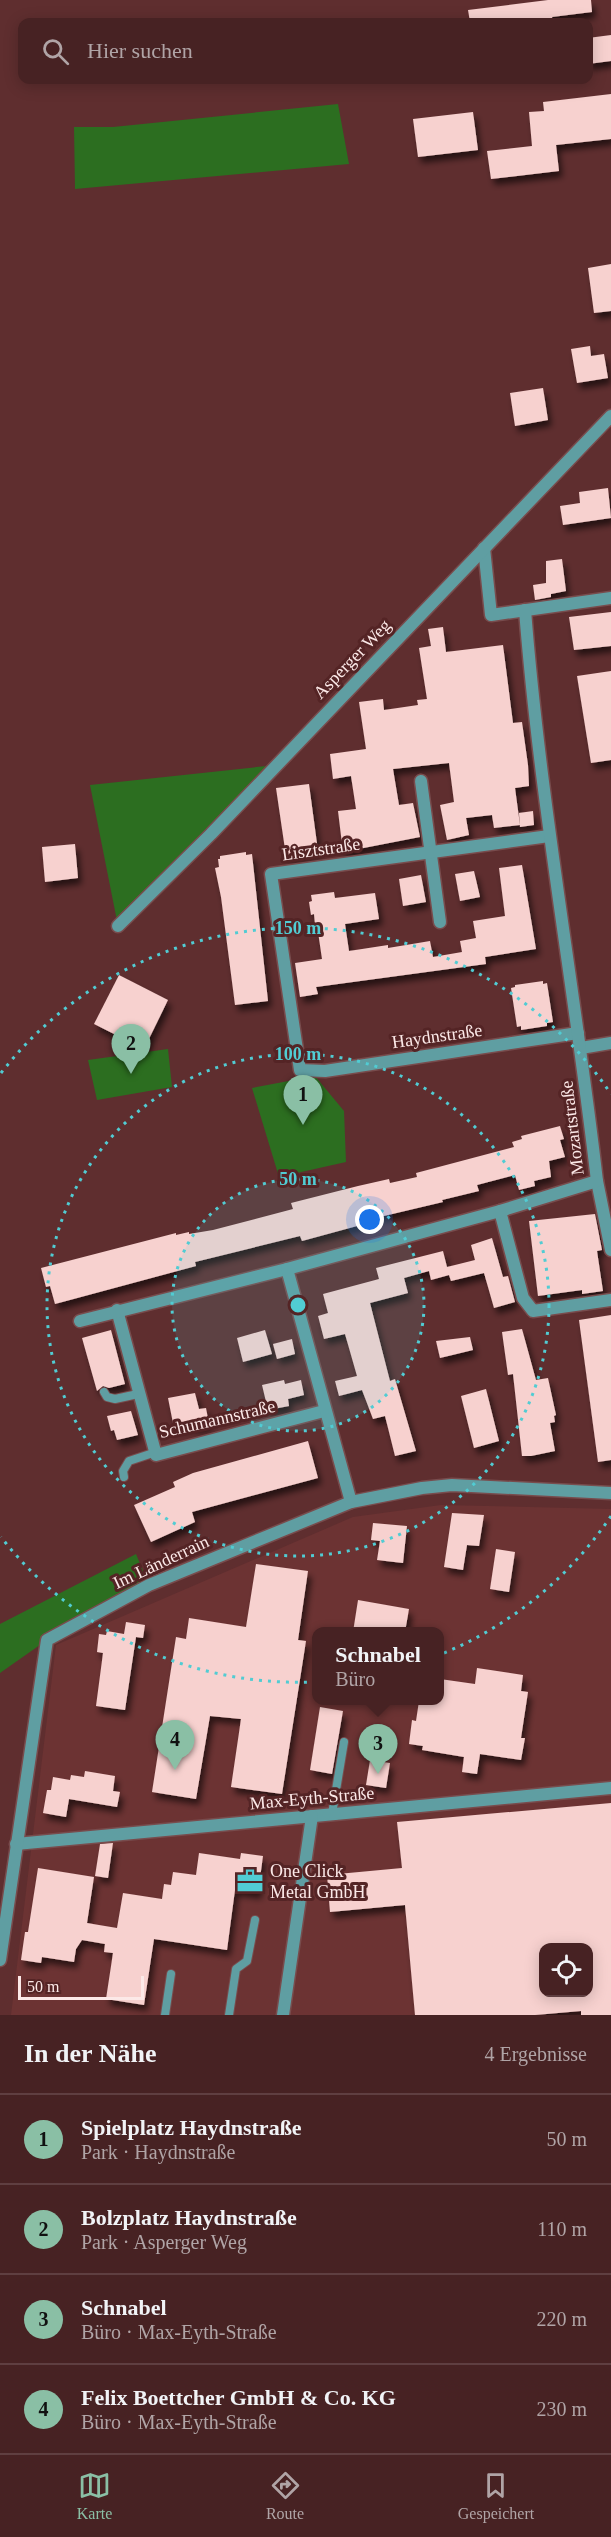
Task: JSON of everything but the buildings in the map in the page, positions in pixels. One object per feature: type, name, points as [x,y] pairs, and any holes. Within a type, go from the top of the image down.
[{"type":"street","name":"Asperger Weg","points":[[118,926],[211,834],[611,416]]},
{"type":"street","points":[[484,548],[491,615],[611,598]]},
{"type":"street","name":"Mozartstraße","points":[[287,1269],[500,1211],[597,1181],[581,1048],[533,716],[525,610]]},
{"type":"street","points":[[421,782],[440,922]]},
{"type":"street","name":"Lisztstraße","points":[[300,1070],[271,874],[549,836]]},
{"type":"street","name":"Haydnstraße","points":[[300,1070],[325,1071],[578,1033]]},
{"type":"street","points":[[581,1048],[611,1043]]},
{"type":"street","points":[[597,1181],[611,1250]]},
{"type":"street","points":[[500,1211],[523,1298],[533,1311],[611,1300]]},
{"type":"street","points":[[80,1321],[287,1269],[324,1411],[351,1502]]},
{"type":"street","name":"Schumannstraße","points":[[117,1310],[156,1455],[324,1411]]},
{"type":"street","name":"Im Länderrain","points":[[0,1960],[47,1640],[149,1585],[351,1502],[422,1488],[452,1485],[611,1493]]},
{"type":"street","name":"Max-Eyth-Straße","points":[[16,1844],[611,1788]]},
{"type":"street","points":[[283,2015],[312,1816]]},
{"type":"lane","points":[[104,1392],[107,1397],[115,1399],[138,1394]]},
{"type":"lane","points":[[124,1477],[123,1471],[129,1461],[156,1452]]},
{"type":"lane","points":[[332,1814],[344,1742]]},
{"type":"lane","points":[[229,2015],[236,1969],[247,1961],[255,1920]]},
{"type":"lane","points":[[165,2015],[171,1974]]},
{"type":"shaded area","points":[[441,1505],[611,1509],[611,2015],[11,2015],[56,1645],[353,1517]]},
{"type":"green space","points":[[338,104],[349,164],[75,189],[74,127],[113,127]]},
{"type":"green space","points":[[276,765],[118,926],[90,785]]},
{"type":"green space","points":[[168,1049],[172,1087],[97,1100],[88,1060]]},
{"type":"green space","points":[[315,1076],[344,1111],[346,1162],[279,1177],[252,1088]]},
{"type":"green space","points":[[136,1554],[149,1585],[47,1640],[0,1673],[0,1624]]},
{"type":"place","name":"Bolzplatz Haydnstraße","points":[[131,1074]]},
{"type":"place","name":"Spielplatz Haydnstraße","points":[[303,1125]]},
{"type":"place","name":"Felix Boettcher GmbH & Co. KG","points":[[175,1770]]},
{"type":"place","name":"Schnabel","points":[[378,1774]]},
{"type":"place","name":"One Click Metal GmbH","points":[[250,1881]]}]
